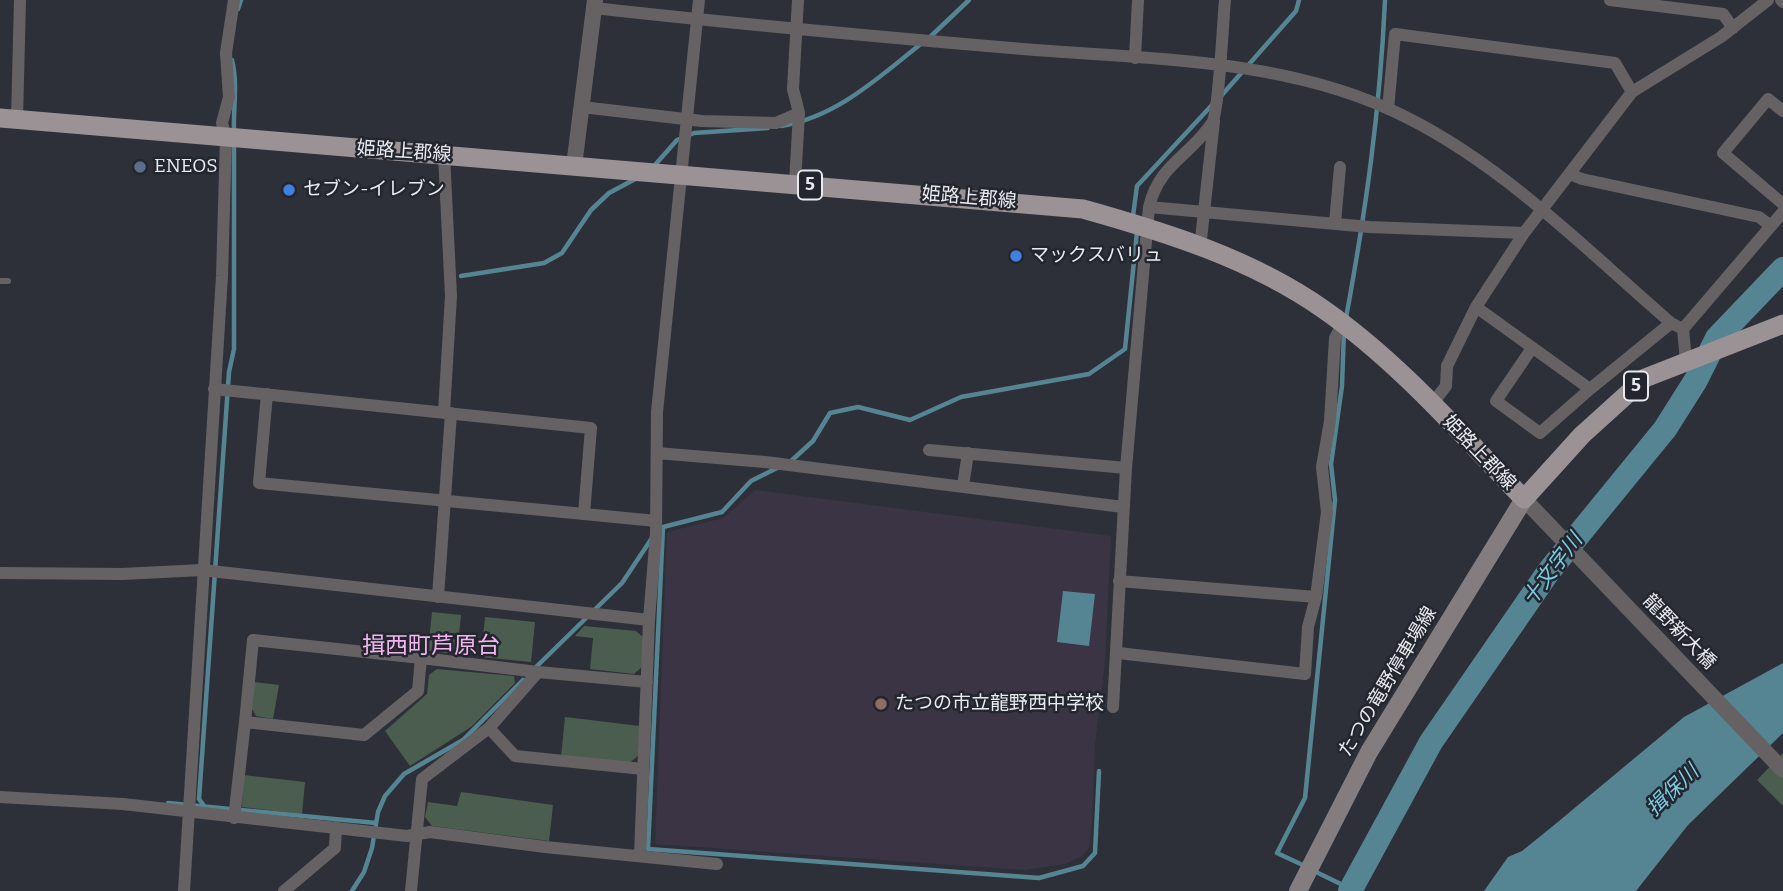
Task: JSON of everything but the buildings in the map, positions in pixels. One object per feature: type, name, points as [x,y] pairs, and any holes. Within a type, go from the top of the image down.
[{"type":"main road","name":"姫路上郡線","points":[[8,119],[795,183],[1147,217],[1200,248],[1249,266],[1321,307],[1343,323],[1371,345],[1432,404],[1524,499],[1582,435],[1645,378],[1783,324]]},
{"type":"main road","name":"たつの竜野停車場線","points":[[1298,891],[1369,752],[1524,499]]},
{"type":"street","points":[[8,119],[20,0]]},
{"type":"street","points":[[184,891],[222,276],[226,138],[222,122],[229,97],[226,53],[234,0]]},
{"type":"street","points":[[640,856],[649,620],[656,521],[657,412],[699,0]]},
{"type":"street","points":[[795,183],[799,113],[793,89],[798,0]]},
{"type":"street","points":[[1135,58],[1138,0]]},
{"type":"street","points":[[1200,248],[1225,0]]},
{"type":"street","points":[[1610,0],[1723,14],[1733,27]]},
{"type":"street","points":[[1432,404],[1446,386],[1447,366],[1476,307],[1524,233],[1632,92],[1733,27],[1768,0]]},
{"type":"street","points":[[574,166],[594,4],[797,30],[1220,66],[1310,80],[1388,109],[1447,139],[1542,211],[1671,323],[1683,329]]},
{"type":"street","points":[[1388,109],[1395,34],[1615,63],[1632,92]]},
{"type":"street","points":[[1783,111],[1768,99],[1723,153],[1783,205]]},
{"type":"street","points":[[582,107],[687,124],[776,123],[799,113]]},
{"type":"street","points":[[1113,707],[1118,653],[1123,507],[1147,217],[1153,190],[1162,174],[1214,121]]},
{"type":"street","points":[[438,597],[445,500],[452,296],[444,155]]},
{"type":"street","points":[[1335,223],[1340,167]]},
{"type":"street","points":[[1570,174],[1759,217],[1771,226]]},
{"type":"street","points":[[1147,217],[1205,212],[1363,226],[1524,233]]},
{"type":"street","points":[[1686,361],[1683,329],[1783,212]]},
{"type":"street","points":[[1476,307],[1590,388]]},
{"type":"street","points":[[1118,653],[1305,674],[1308,627],[1316,597],[1327,512],[1322,467],[1330,421],[1335,338],[1343,323]]},
{"type":"street","points":[[1532,348],[1496,401],[1540,433],[1590,388],[1671,323]]},
{"type":"street","points":[[214,389],[591,428],[584,514]]},
{"type":"street","points":[[267,394],[259,483],[656,521]]},
{"type":"street","points":[[929,450],[1126,468]]},
{"type":"street","points":[[657,453],[765,462],[1123,507]]},
{"type":"street","points":[[963,486],[968,453]]},
{"type":"street","name":"龍野新大橋","points":[[1524,499],[1783,770]]},
{"type":"street","points":[[0,573],[84,574],[202,570],[649,620]]},
{"type":"street","points":[[1119,581],[1316,597]]},
{"type":"street","points":[[234,818],[253,640],[647,682]]},
{"type":"street","points":[[245,722],[364,735],[418,691],[421,658]]},
{"type":"street","points":[[411,891],[422,779],[489,728],[538,672]]},
{"type":"street","points":[[489,728],[515,756],[643,769]]},
{"type":"street","points":[[0,797],[123,804],[189,814],[407,836],[430,832],[717,864]]},
{"type":"street","points":[[284,891],[335,848],[336,827]]},
{"type":"lane","points":[[0,281],[8,281]]},
{"type":"shaded area","name":"たつの市立龍野西中学校","points":[[755,490],[1111,536],[1105,662],[1095,745],[1092,821],[1089,847],[1082,856],[1065,864],[1025,870],[655,844],[667,532],[723,518]]},
{"type":"green space","points":[[432,612],[461,615],[457,654],[428,651]]},
{"type":"green space","points":[[485,617],[535,622],[531,662],[481,657]]},
{"type":"green space","points":[[584,626],[636,631],[644,638],[643,666],[634,674],[590,669],[593,638],[575,636]]},
{"type":"green space","points":[[437,669],[514,676],[515,683],[471,727],[410,766],[385,731],[427,694],[429,675]]},
{"type":"green space","points":[[254,682],[279,685],[273,719],[256,716],[251,707]]},
{"type":"green space","points":[[565,717],[640,726],[638,756],[629,763],[561,757]]},
{"type":"green space","points":[[1783,753],[1783,806],[1757,780]]},
{"type":"green space","points":[[243,775],[305,782],[302,814],[242,807]]},
{"type":"green space","points":[[461,792],[553,805],[549,841],[432,826],[425,817],[428,802],[457,806]]},
{"type":"water","points":[[1063,591],[1095,594],[1089,646],[1057,642]]},
{"type":"water","name":"揖保川","points":[[1783,663],[1783,733],[1688,825],[1636,891],[1484,891],[1508,857],[1522,851],[1684,717]]},
{"type":"waterway","points":[[238,9],[241,0]]},
{"type":"waterway","points":[[929,38],[969,0]]},
{"type":"waterway","points":[[1221,96],[1296,11],[1299,0]]},
{"type":"waterway","points":[[1346,318],[1371,160],[1385,0]]},
{"type":"waterway","points":[[781,126],[821,114],[839,105],[922,43]]},
{"type":"waterway","points":[[232,60],[235,87],[234,134]]},
{"type":"waterway","points":[[1133,216],[1137,186],[1212,105]]},
{"type":"waterway","points":[[654,166],[677,140],[694,133],[768,128]]},
{"type":"waterway","points":[[205,807],[199,799],[229,372],[234,349],[234,143]]},
{"type":"waterway","points":[[461,276],[544,263],[562,253],[591,210],[609,193],[639,177]]},
{"type":"waterway","points":[[790,462],[813,441],[830,413],[858,407],[910,420],[961,397],[1089,374],[1125,349],[1137,232]]},
{"type":"waterway","name":"十文字川","points":[[1350,891],[1431,742],[1549,571],[1665,429],[1696,380],[1717,338],[1783,269]]},
{"type":"waterway","points":[[1307,867],[1277,853],[1305,798],[1335,500],[1331,464],[1342,386],[1344,330]]},
{"type":"waterway","points":[[658,531],[663,527],[722,512],[751,481],[779,467]]},
{"type":"waterway","points":[[663,527],[648,849],[1039,878],[1083,866],[1095,853],[1099,771]]},
{"type":"waterway","points":[[534,669],[622,583],[652,538]]},
{"type":"waterway","points":[[352,891],[364,872],[372,848],[378,812],[385,796],[404,774],[463,740],[523,680]]},
{"type":"waterway","points":[[168,803],[376,823]]},
{"type":"waterway","points":[[1314,871],[1351,889]]},
{"type":"place","name":"ENEOS","points":[[140,167]]},
{"type":"place","name":"セブン-イレブン","points":[[289,190]]},
{"type":"place","name":"マックスバリュ","points":[[1016,256]]},
{"type":"place","name":"たつの市立龍野西中学校","points":[[881,704]]},
{"type":"district","name":"揖西町芦原台","points":[[431,647]]}]
